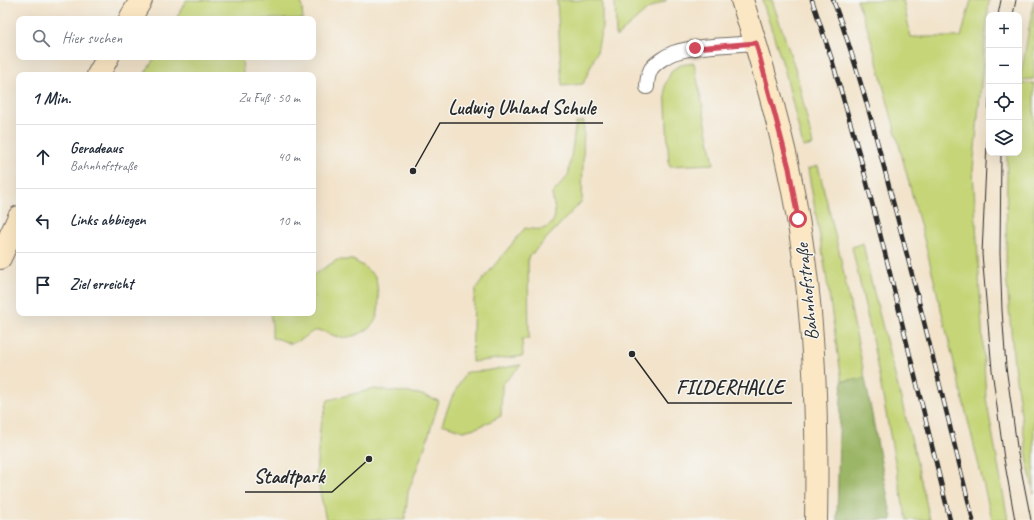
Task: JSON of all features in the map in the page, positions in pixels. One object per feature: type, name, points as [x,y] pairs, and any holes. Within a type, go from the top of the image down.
[{"type":"street","points":[[132,16],[141,0]]},
{"type":"street","name":"Bahnhofstraße","points":[[742,0],[756,43],[789,168],[805,265],[813,346],[816,405],[816,520]]},
{"type":"street","points":[[100,72],[106,60]]},
{"type":"street","points":[[0,258],[16,223]]},
{"type":"lane","points":[[647,87],[647,79],[652,68],[672,53],[695,48],[756,43]]},
{"type":"green space","points":[[186,0],[301,0],[303,16],[178,16]]},
{"type":"green space","points":[[557,0],[602,0],[602,27],[597,52],[583,84],[562,86]]},
{"type":"green space","points":[[615,0],[667,0],[648,9],[616,37]]},
{"type":"green space","points":[[762,0],[772,0],[796,71],[813,145],[803,147],[785,71]]},
{"type":"green space","points":[[857,0],[903,0],[911,37],[961,37],[971,0],[989,0],[988,12],[986,12],[986,32],[973,170],[986,398],[1008,520],[992,520],[925,243],[870,36]]},
{"type":"green space","points":[[1034,0],[1034,79],[1022,80],[1022,69]]},
{"type":"green space","points":[[153,60],[242,60],[243,72],[146,72]]},
{"type":"green space","points":[[694,63],[714,164],[669,166],[665,85],[672,70],[681,65]]},
{"type":"green space","points":[[1034,83],[1034,493],[1029,470],[1014,365],[1006,273],[1007,156],[1022,156],[1022,84]]},
{"type":"green space","points":[[584,121],[582,201],[528,258],[529,339],[522,339],[523,356],[472,362],[474,299],[476,289],[525,228],[546,228],[552,222],[555,211],[552,194],[568,176],[576,123]]},
{"type":"green space","points":[[818,166],[840,255],[865,378],[842,381],[824,261],[808,169]]},
{"type":"green space","points":[[863,243],[930,520],[907,520],[871,333],[852,247]]},
{"type":"green space","points":[[337,260],[353,260],[363,266],[376,277],[379,300],[375,322],[357,335],[345,337],[339,337],[321,331],[314,331],[291,344],[272,338],[270,316],[316,316],[316,273]]},
{"type":"green space","points":[[521,365],[502,385],[501,416],[479,427],[463,431],[442,424],[452,397],[466,372],[484,371]]},
{"type":"green space","points":[[865,378],[892,520],[837,520],[842,381]]},
{"type":"green space","points":[[374,389],[419,394],[439,401],[426,444],[408,492],[405,520],[326,520],[316,473],[320,428],[328,400]]},
{"type":"tram line","points":[[999,12],[1001,0]]},
{"type":"tram line","points":[[1014,12],[1016,0]]},
{"type":"tram line","points":[[988,120],[982,254],[992,370],[1004,459],[1015,520]]},
{"type":"tram line","points":[[1001,156],[1000,253],[1006,367],[1018,454],[1031,520]]},
{"type":"railway","points":[[812,0],[832,60],[861,160],[950,520]]},
{"type":"railway","points":[[833,0],[865,96],[923,316],[973,520]]},
{"type":"place","name":"Ludwig Uhland Schule","points":[[413,171]]},
{"type":"place","name":"FILDERHALLE","points":[[632,354]]},
{"type":"place","name":"Stadtpark","points":[[369,459]]},
{"type":"route","points":[[695,48],[756,43],[789,168],[798,219]]}]
